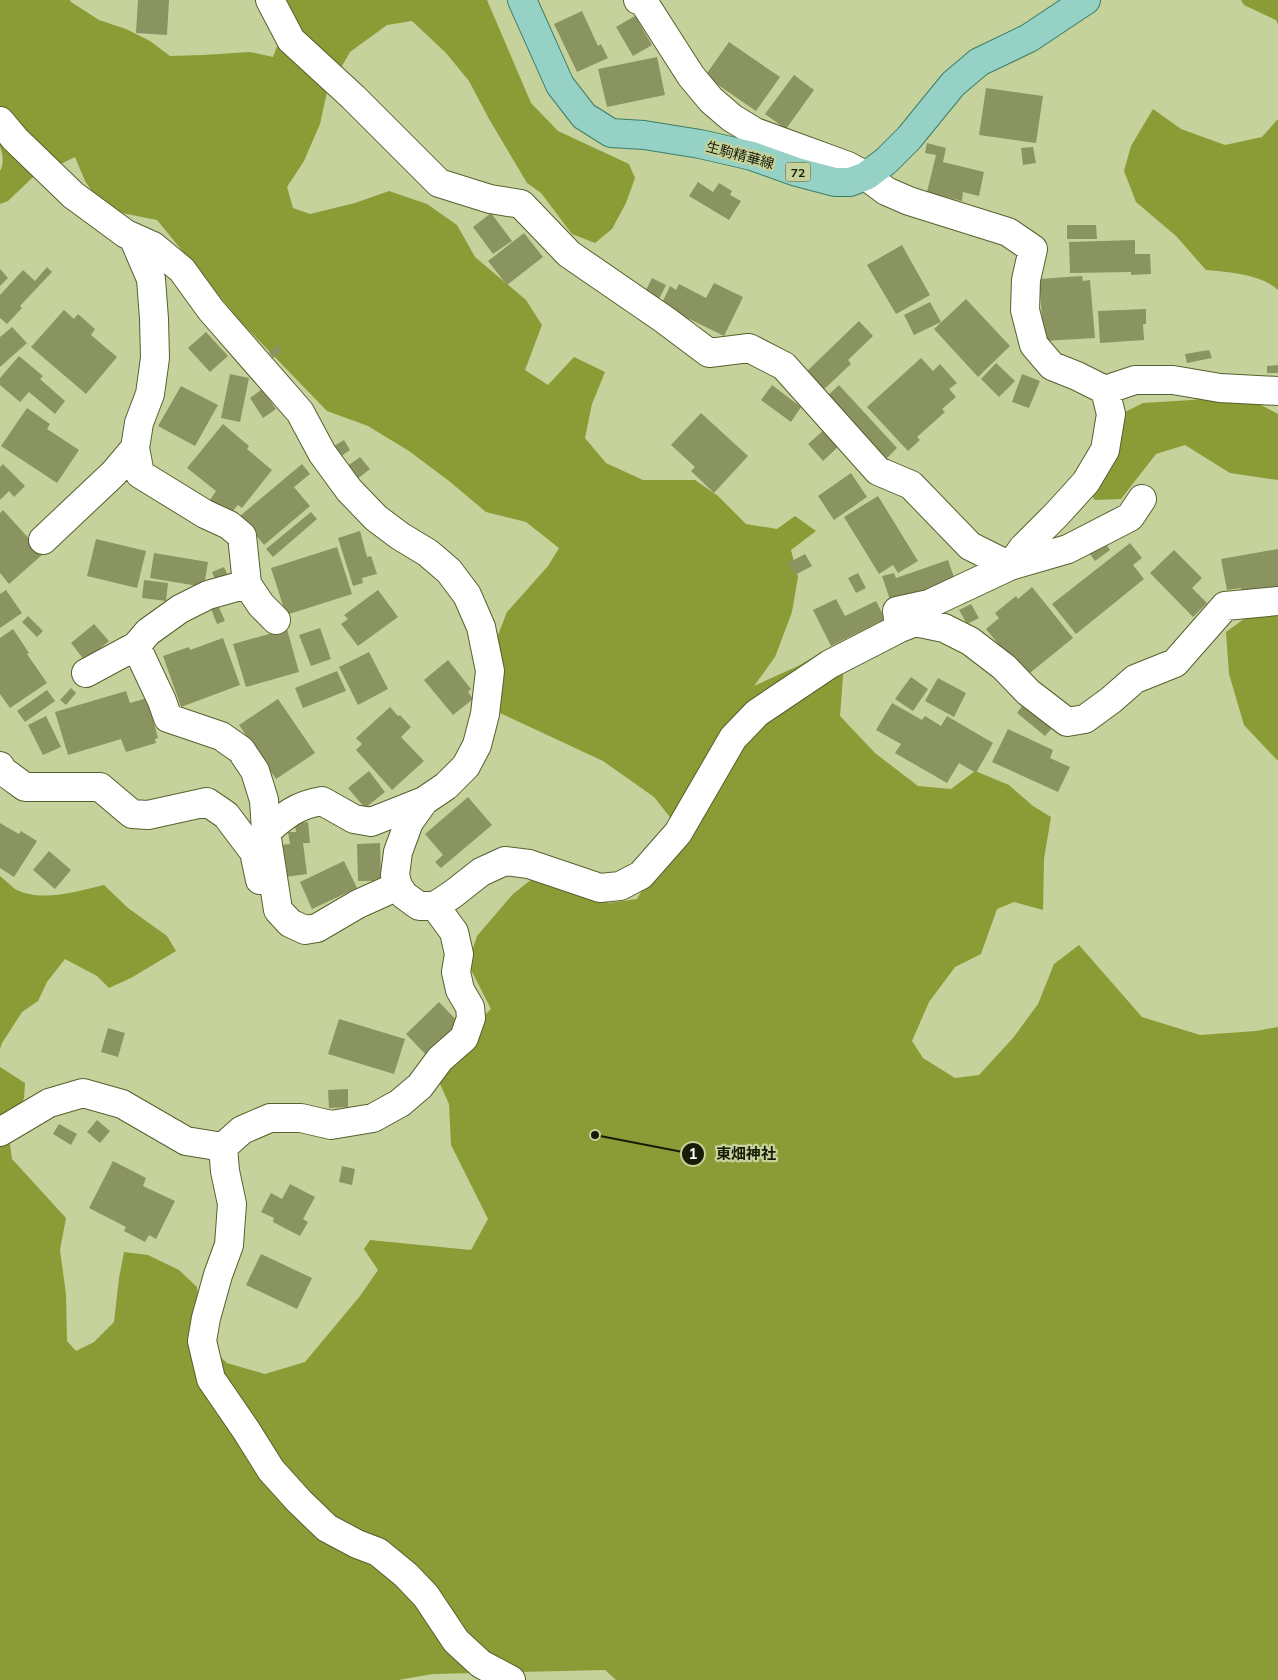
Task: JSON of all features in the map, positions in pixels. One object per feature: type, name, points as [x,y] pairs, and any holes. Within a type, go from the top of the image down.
[{"type":"main road","name":"生駒精華線","points":[[522,0],[560,85],[584,116],[611,133],[700,144],[752,156],[797,172],[835,182],[850,182],[866,176],[886,161],[909,138],[953,84],[979,62],[1029,38],[1086,0]]},
{"type":"street","points":[[270,0],[292,40],[353,97],[439,183],[490,199],[522,204],[569,254],[665,320],[709,353],[749,348],[784,366],[878,471],[911,485],[970,546],[1010,566]]},
{"type":"street","points":[[638,0],[644,1],[691,76],[711,100],[732,118],[755,132],[848,166],[866,176],[886,192],[1008,232],[1033,249],[1026,280],[1025,310],[1034,346],[1052,366],[1104,390],[1135,380],[1173,380],[1220,388],[1278,391]]},
{"type":"street","points":[[0,121],[73,195],[126,234],[153,246],[182,270],[211,310],[300,412],[322,454],[349,490],[376,518],[400,536],[428,553],[449,570],[467,595],[481,627],[490,671],[485,714],[477,745],[466,766],[446,786],[424,801],[371,822],[354,819],[322,801],[306,804],[284,815],[266,832]]},
{"type":"street","points":[[134,237],[150,279],[155,358],[150,394],[139,423],[135,448],[140,474],[205,514],[229,525],[242,536],[247,584],[261,605],[276,620]]},
{"type":"street","points":[[1010,566],[1023,548],[1086,482],[1105,450],[1111,414],[1104,390]]},
{"type":"street","points":[[42,540],[114,473],[135,448]]},
{"type":"street","points":[[900,628],[897,611],[929,604],[1010,566],[1068,549],[1130,517],[1142,499]]},
{"type":"street","points":[[86,673],[136,646],[148,632],[180,609],[208,595],[247,584]]},
{"type":"street","points":[[424,801],[409,822],[398,852],[395,875],[398,886],[404,895],[419,906],[435,906],[481,872],[505,861],[529,864],[600,888],[620,886],[641,875],[678,833],[733,738],[757,713],[830,664],[900,628],[915,622],[944,628],[970,641],[1004,667],[1028,692],[1067,722],[1085,719],[1135,679],[1175,663],[1225,606],[1278,601]]},
{"type":"street","points":[[136,646],[162,700],[168,718],[221,736],[241,750],[255,771],[264,800],[266,832],[278,910],[290,923],[305,930],[317,928],[358,904],[398,886]]},
{"type":"street","points":[[0,766],[25,786],[100,787],[132,814],[148,815],[207,802],[226,814],[254,852],[260,880],[276,894]]},
{"type":"street","points":[[223,1147],[242,1130],[270,1118],[300,1118],[332,1125],[373,1118],[400,1103],[420,1086],[440,1059],[464,1038],[471,1018],[470,1007],[460,990],[456,972],[459,954],[456,940],[454,932],[435,906]]},
{"type":"street","points":[[0,1132],[49,1103],[83,1092],[122,1104],[186,1141],[223,1147]]},
{"type":"street","points":[[223,1147],[225,1171],[232,1204],[229,1245],[211,1301],[202,1341],[211,1379],[271,1470],[299,1501],[327,1528],[357,1544],[378,1552],[406,1575],[426,1596],[456,1640],[481,1664],[511,1680]]},
{"type":"green space","points":[[0,0],[70,0],[99,20],[126,29],[150,41],[170,56],[250,52],[273,57],[285,25],[273,0],[487,0],[531,103],[558,131],[629,164],[635,178],[626,203],[612,229],[595,243],[572,234],[541,193],[527,183],[469,81],[446,53],[412,21],[387,25],[350,52],[327,92],[320,124],[304,161],[287,187],[293,208],[310,214],[355,203],[389,191],[427,204],[457,225],[475,257],[526,300],[542,325],[525,370],[548,385],[574,357],[605,372],[592,404],[585,438],[606,463],[643,480],[695,480],[718,496],[746,524],[777,529],[795,516],[816,531],[791,550],[798,577],[792,612],[775,657],[754,686],[798,666],[833,646],[844,663],[840,716],[875,753],[918,786],[951,789],[975,771],[1009,785],[1033,806],[1051,817],[1044,859],[1043,910],[1014,902],[997,909],[981,954],[955,967],[929,1002],[912,1041],[923,1058],[955,1078],[979,1075],[1013,1038],[1038,1004],[1054,964],[1079,945],[1142,1017],[1200,1035],[1256,1031],[1278,1027],[1278,1680],[616,1680],[605,1670],[433,1674],[398,1680],[0,1680],[0,1067],[25,1083],[24,1098],[9,1137],[12,1159],[66,1218],[60,1250],[66,1294],[67,1341],[76,1351],[94,1342],[114,1322],[124,1252],[148,1255],[179,1270],[197,1287],[200,1321],[207,1344],[227,1363],[265,1374],[305,1362],[360,1296],[378,1270],[364,1249],[370,1240],[471,1250],[488,1219],[451,1145],[449,1104],[440,1084],[439,1060],[491,1009],[468,964],[477,936],[513,894],[532,879],[579,891],[609,903],[637,899],[662,856],[673,821],[654,797],[603,761],[500,713],[498,635],[507,612],[548,566],[559,548],[526,522],[486,512],[409,451],[368,426],[327,411],[239,320],[157,220],[122,213],[98,200],[85,181],[75,157],[32,178],[8,201],[0,204],[0,171],[3,159],[0,147]]},
{"type":"green space","points":[[1241,0],[1278,0],[1278,25],[1276,20],[1244,5]]},
{"type":"green space","points":[[1153,109],[1181,129],[1225,145],[1262,137],[1278,119],[1278,290],[1263,280],[1254,277],[1206,270],[1176,236],[1136,202],[1124,171],[1131,146]]},
{"type":"green space","points":[[1240,394],[1278,414],[1278,480],[1230,473],[1185,445],[1156,454],[1121,499],[1095,500],[1088,491],[1107,454],[1125,412],[1143,403],[1192,400]]},
{"type":"green space","points":[[1278,610],[1278,761],[1244,725],[1229,674],[1226,632],[1255,611]]},
{"type":"green space","points":[[0,876],[15,889],[36,895],[60,894],[104,885],[128,908],[167,936],[176,951],[131,978],[109,988],[97,976],[65,959],[47,982],[38,1001],[22,1012],[0,1049]]},
{"type":"building","points":[[138,0],[169,0],[167,35],[136,33]]},
{"type":"building","points":[[582,11],[598,46],[601,44],[608,58],[577,72],[554,24]]},
{"type":"building","points":[[635,16],[652,45],[633,56],[616,27]]},
{"type":"building","points":[[729,42],[780,77],[756,111],[705,76]]},
{"type":"building","points":[[657,57],[665,95],[607,107],[598,69]]},
{"type":"building","points":[[794,75],[814,90],[786,129],[765,114]]},
{"type":"building","points":[[986,88],[1043,96],[1036,143],[979,135]]},
{"type":"building","points":[[927,143],[946,148],[943,162],[984,172],[979,196],[963,192],[962,201],[927,192],[936,155],[925,153]]},
{"type":"building","points":[[1033,147],[1036,163],[1023,165],[1021,148]]},
{"type":"building","points":[[698,182],[713,192],[719,183],[732,191],[730,195],[741,201],[729,220],[689,196]]},
{"type":"building","points":[[491,213],[512,241],[493,254],[473,227]]},
{"type":"building","points":[[1067,225],[1096,225],[1097,239],[1067,239]]},
{"type":"building","points":[[524,233],[543,257],[507,285],[488,261]]},
{"type":"building","points":[[1135,240],[1135,254],[1150,254],[1151,274],[1131,275],[1131,272],[1070,273],[1069,242]]},
{"type":"building","points":[[902,245],[930,295],[896,314],[867,265]]},
{"type":"building","points":[[47,267],[52,272],[20,306],[22,308],[7,324],[0,318],[0,295],[23,270],[35,281]]},
{"type":"building","points":[[0,269],[8,278],[0,286]]},
{"type":"building","points":[[1082,276],[1083,281],[1090,280],[1095,338],[1044,341],[1039,279]]},
{"type":"building","points":[[652,278],[666,285],[658,301],[644,294]]},
{"type":"building","points":[[714,283],[743,297],[724,336],[661,305],[670,286],[676,290],[679,284],[706,298]]},
{"type":"building","points":[[966,299],[1010,346],[978,377],[934,329]]},
{"type":"building","points":[[930,302],[941,322],[914,335],[904,315]]},
{"type":"building","points":[[1146,309],[1146,324],[1143,324],[1144,340],[1100,343],[1098,311]]},
{"type":"building","points":[[64,310],[74,319],[78,314],[95,329],[91,335],[117,357],[86,394],[31,347]]},
{"type":"building","points":[[859,321],[873,336],[848,360],[851,364],[820,393],[803,375]]},
{"type":"building","points":[[12,327],[27,343],[0,367],[0,337]]},
{"type":"building","points":[[206,332],[228,356],[210,372],[188,348]]},
{"type":"building","points":[[278,345],[282,351],[273,358],[269,352]]},
{"type":"building","points":[[1209,350],[1212,358],[1187,363],[1185,354]]},
{"type":"building","points":[[19,356],[43,376],[40,379],[65,401],[55,414],[29,392],[20,402],[0,385],[0,378]]},
{"type":"building","points":[[921,358],[933,371],[940,364],[957,383],[949,389],[956,397],[942,409],[945,412],[917,437],[920,440],[908,451],[867,407]]},
{"type":"building","points":[[996,363],[1015,381],[999,397],[981,379]]},
{"type":"building","points":[[1278,365],[1278,373],[1267,373],[1267,366]]},
{"type":"building","points":[[230,374],[249,378],[240,422],[221,418]]},
{"type":"building","points":[[1022,374],[1040,381],[1029,408],[1012,402]]},
{"type":"building","points":[[772,385],[801,407],[791,422],[761,400]]},
{"type":"building","points":[[839,385],[897,448],[884,461],[825,398]]},
{"type":"building","points":[[181,386],[218,405],[195,446],[158,426]]},
{"type":"building","points":[[262,389],[276,409],[263,418],[250,398]]},
{"type":"building","points":[[27,408],[50,424],[47,429],[79,450],[57,483],[1,446]]},
{"type":"building","points":[[701,413],[748,456],[714,493],[691,471],[695,467],[671,445]]},
{"type":"building","points":[[223,424],[249,446],[247,449],[272,470],[242,508],[238,505],[229,515],[210,500],[216,491],[187,468]]},
{"type":"building","points":[[825,429],[840,445],[823,461],[808,444]]},
{"type":"building","points":[[344,440],[350,450],[340,457],[334,446]]},
{"type":"building","points":[[360,457],[370,469],[356,480],[346,467]]},
{"type":"building","points":[[3,464],[25,486],[14,497],[9,491],[0,500],[0,467]]},
{"type":"building","points":[[302,464],[310,474],[294,487],[310,506],[264,545],[240,516]]},
{"type":"building","points":[[851,473],[867,497],[834,520],[818,496]]},
{"type":"building","points":[[878,496],[918,561],[898,573],[893,565],[879,574],[844,517]]},
{"type":"building","points":[[3,510],[43,554],[9,584],[0,573],[0,513]]},
{"type":"building","points":[[311,512],[317,519],[273,557],[266,549]]},
{"type":"building","points":[[360,531],[367,557],[371,556],[377,574],[362,578],[363,583],[353,586],[338,538]]},
{"type":"building","points":[[96,539],[146,551],[137,588],[87,576]]},
{"type":"building","points":[[1105,543],[1110,550],[1095,561],[1090,554]]},
{"type":"building","points":[[1130,543],[1142,558],[1133,565],[1144,579],[1076,634],[1052,604]]},
{"type":"building","points":[[337,547],[352,594],[286,615],[271,568]]},
{"type":"building","points":[[1278,549],[1278,592],[1243,598],[1241,588],[1227,590],[1221,559]]},
{"type":"building","points":[[1174,550],[1202,578],[1192,588],[1207,603],[1193,617],[1150,573]]},
{"type":"building","points":[[154,553],[208,562],[204,587],[150,578]]},
{"type":"building","points":[[805,554],[812,566],[795,575],[788,563]]},
{"type":"building","points":[[948,560],[955,580],[891,603],[882,576],[894,573],[896,578]]},
{"type":"building","points":[[224,567],[229,578],[217,583],[212,572]]},
{"type":"building","points":[[858,573],[866,588],[856,593],[848,578]]},
{"type":"building","points":[[144,580],[168,583],[166,601],[142,598]]},
{"type":"building","points":[[1032,587],[1073,638],[1025,677],[986,629],[999,618],[995,613],[1016,596],[1018,599]]},
{"type":"building","points":[[6,590],[22,613],[0,628],[0,594]]},
{"type":"building","points":[[378,590],[398,617],[358,646],[341,624],[348,619],[344,615]]},
{"type":"building","points":[[836,599],[845,616],[876,601],[885,619],[831,646],[813,610]]},
{"type":"building","points":[[971,604],[979,618],[967,624],[959,610]]},
{"type":"building","points":[[218,605],[225,621],[217,624],[211,609]]},
{"type":"building","points":[[28,616],[43,631],[37,637],[22,622]]},
{"type":"building","points":[[94,624],[109,641],[85,661],[71,643]]},
{"type":"building","points":[[320,628],[331,659],[311,666],[299,635]]},
{"type":"building","points":[[13,629],[47,683],[10,708],[0,694],[0,638]]},
{"type":"building","points":[[287,629],[299,672],[246,687],[233,644]]},
{"type":"building","points":[[223,638],[240,685],[181,707],[163,656],[189,647],[190,650]]},
{"type":"building","points":[[369,652],[388,689],[358,705],[339,667]]},
{"type":"building","points":[[448,660],[471,689],[468,692],[473,699],[453,715],[424,680]]},
{"type":"building","points":[[337,671],[346,691],[303,708],[295,688]]},
{"type":"building","points":[[911,677],[928,689],[913,711],[895,699]]},
{"type":"building","points":[[938,678],[966,693],[954,717],[925,701]]},
{"type":"building","points":[[71,688],[76,693],[66,705],[60,700]]},
{"type":"building","points":[[47,690],[55,701],[25,722],[17,711]]},
{"type":"building","points":[[126,691],[130,703],[147,698],[158,738],[155,739],[156,743],[126,752],[121,739],[68,755],[55,712]]},
{"type":"building","points":[[278,699],[315,753],[276,779],[239,725]]},
{"type":"building","points":[[892,703],[922,720],[925,716],[941,726],[947,716],[993,743],[976,773],[959,763],[947,783],[895,753],[901,744],[876,730]]},
{"type":"building","points":[[1023,705],[1052,728],[1045,736],[1017,713]]},
{"type":"building","points":[[390,707],[411,727],[401,737],[424,761],[392,790],[356,750],[362,744],[356,738]]},
{"type":"building","points":[[46,716],[61,747],[43,755],[28,725]]},
{"type":"building","points":[[1008,729],[1053,750],[1050,758],[1070,767],[1058,792],[992,762]]},
{"type":"building","points":[[369,771],[385,792],[365,808],[348,788]]},
{"type":"building","points":[[468,797],[492,825],[441,868],[435,862],[443,855],[425,834]]},
{"type":"building","points":[[308,822],[310,843],[303,843],[307,874],[285,877],[281,845],[290,844],[288,832],[296,832],[295,824]]},
{"type":"building","points":[[0,823],[19,834],[21,831],[37,841],[14,877],[0,868]]},
{"type":"building","points":[[380,843],[381,881],[358,881],[357,844]]},
{"type":"building","points":[[49,851],[71,870],[55,889],[33,870]]},
{"type":"building","points":[[344,861],[357,888],[312,909],[300,882]]},
{"type":"building","points":[[439,1002],[461,1025],[430,1059],[406,1034]]},
{"type":"building","points":[[339,1019],[405,1039],[394,1074],[328,1054]]},
{"type":"building","points":[[108,1028],[125,1033],[118,1057],[101,1052]]},
{"type":"building","points":[[348,1089],[348,1107],[329,1108],[328,1090]]},
{"type":"building","points":[[97,1120],[110,1131],[100,1143],[87,1132]]},
{"type":"building","points":[[59,1124],[77,1134],[71,1145],[53,1134]]},
{"type":"building","points":[[113,1161],[146,1178],[143,1186],[175,1201],[156,1239],[149,1235],[145,1242],[124,1231],[126,1227],[89,1208]]},
{"type":"building","points":[[342,1166],[355,1169],[352,1185],[339,1182]]},
{"type":"building","points":[[290,1184],[315,1197],[303,1219],[308,1222],[300,1236],[273,1222],[274,1218],[261,1212],[271,1193],[282,1199]]},
{"type":"building","points":[[261,1254],[312,1278],[297,1309],[246,1285]]},
{"type":"place","name":"東畑神社","points":[[595,1135]]}]
